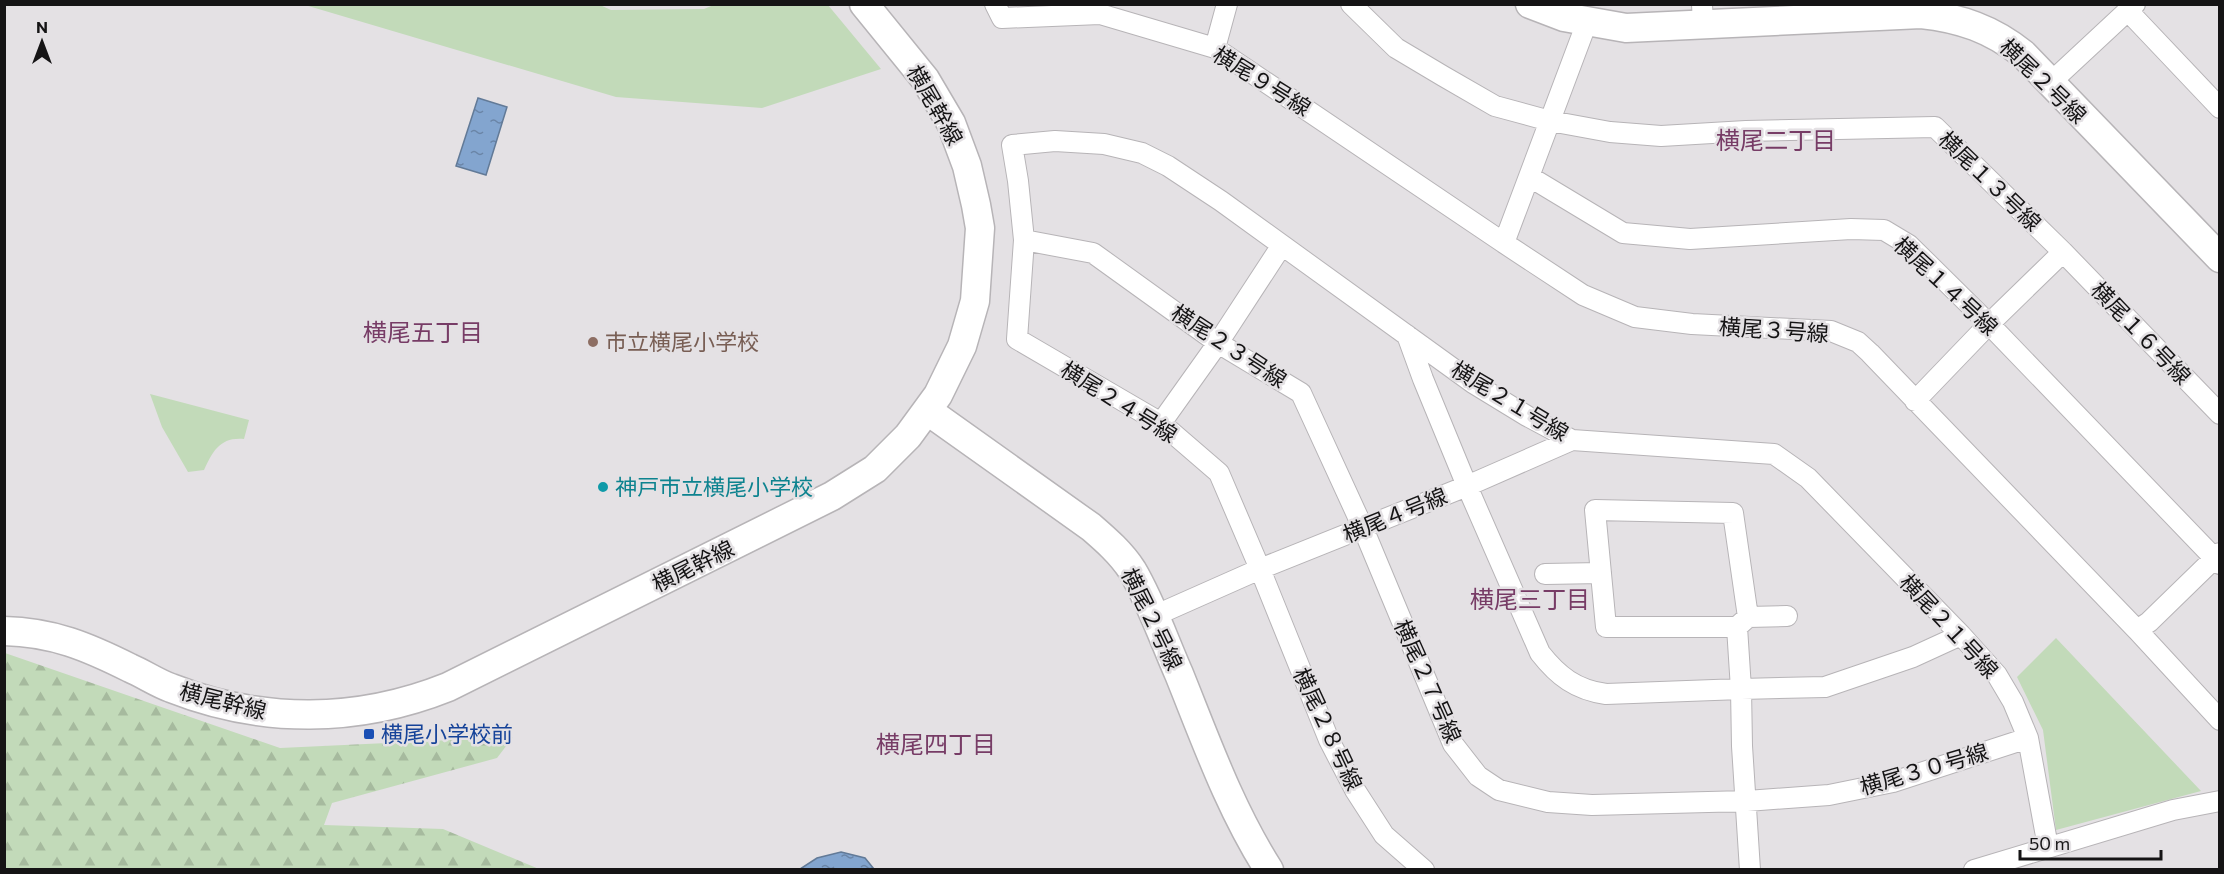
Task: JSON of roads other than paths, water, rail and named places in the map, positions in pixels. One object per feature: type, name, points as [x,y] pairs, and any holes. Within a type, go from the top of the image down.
[{"type":"street","name":"横尾幹線","points":[[4,630],[60,638],[102,655],[170,688],[249,711],[276,714],[331,714],[395,704],[448,687],[832,496],[875,469],[908,436],[928,411],[948,377],[962,346],[975,301],[980,228],[967,166],[951,123],[925,79],[864,4]]},
{"type":"street","name":"横尾９号線","points":[[995,4],[1002,18],[1122,12],[1215,48],[1504,243]]},
{"type":"street","points":[[1215,48],[1227,4]]},
{"type":"street","name":"横尾１３号線","points":[[1351,4],[1396,48],[1443,76],[1495,106],[1550,122],[1610,132],[1661,136],[1746,131],[1935,127],[2063,252]]},
{"type":"street","name":"横尾２号線","points":[[1530,4],[1587,22],[1626,27],[1703,15],[1921,14],[1942,16],[1976,25],[2001,38],[2023,54],[2220,258]]},
{"type":"street","points":[[2050,83],[2132,8],[2220,108]]},
{"type":"street","points":[[1504,243],[1587,22]]},
{"type":"street","name":"横尾２１号線","points":[[1017,339],[1024,240],[1012,145],[1055,141],[1104,144],[1142,153],[1168,166],[1221,201],[1473,383],[1572,440],[1774,454],[1808,478],[1997,675],[2013,702],[2028,738],[2048,847]]},
{"type":"street","name":"横尾１４号線","points":[[1530,177],[1623,233],[1690,239],[1851,229],[1884,230],[1909,245],[2218,558]]},
{"type":"street","name":"横尾２３号線","points":[[1024,240],[1093,253],[1218,343],[1301,393],[1364,528]]},
{"type":"street","name":"横尾３号線","points":[[1504,243],[1583,295],[1635,317],[1692,324],[1831,331],[1858,342],[2137,630],[2220,720]]},
{"type":"street","points":[[1161,423],[1218,343],[1282,245]]},
{"type":"street","points":[[1916,401],[1989,324],[2063,252]]},
{"type":"street","name":"横尾１６号線","points":[[2063,252],[2220,414]]},
{"type":"street","points":[[1407,335],[1467,486],[1572,440]]},
{"type":"street","name":"横尾２４号線","points":[[1017,339],[1161,423],[1219,473],[1260,569]]},
{"type":"street","name":"横尾２号線","points":[[928,411],[1091,527],[1111,544],[1131,570],[1154,616],[1224,786],[1252,844],[1269,870]]},
{"type":"street","name":"横尾４号線","points":[[1154,616],[1260,569],[1467,486],[1540,653],[1555,671],[1576,687],[1606,694],[1826,687],[1913,657],[1961,635]]},
{"type":"street","points":[[1750,870],[1742,746],[1743,622],[1733,513],[1595,510],[1606,627],[1743,622],[1787,616]]},
{"type":"street","name":"横尾２７号線","points":[[1364,528],[1454,744],[1478,776],[1499,790],[1548,802],[1592,805],[1747,801]]},
{"type":"street","points":[[2137,630],[2149,622],[2218,558]]},
{"type":"street","name":"横尾２８号線","points":[[1260,569],[1329,740],[1355,790],[1384,835],[1424,870]]},
{"type":"street","points":[[1545,574],[1601,573]]},
{"type":"street","name":"横尾３０号線","points":[[1747,801],[1829,795],[1893,782],[2028,738]]},
{"type":"street","points":[[1974,870],[2173,810],[2220,801]]},
{"type":"water","points":[[478,98],[507,107],[486,175],[456,166]]},
{"type":"water","points":[[841,852],[865,858],[874,869],[800,869],[817,858]]},
{"type":"place","name":"市立横尾小学校","points":[[593,342]]},
{"type":"place","name":"神戸市立横尾小学校","points":[[603,487]]},
{"type":"place","name":"横尾小学校前","points":[[369,734]]},
{"type":"district","name":"横尾二丁目","points":[[1776,141]]},
{"type":"district","name":"横尾五丁目","points":[[423,333]]},
{"type":"district","name":"横尾三丁目","points":[[1530,600]]},
{"type":"district","name":"横尾四丁目","points":[[936,745]]}]
